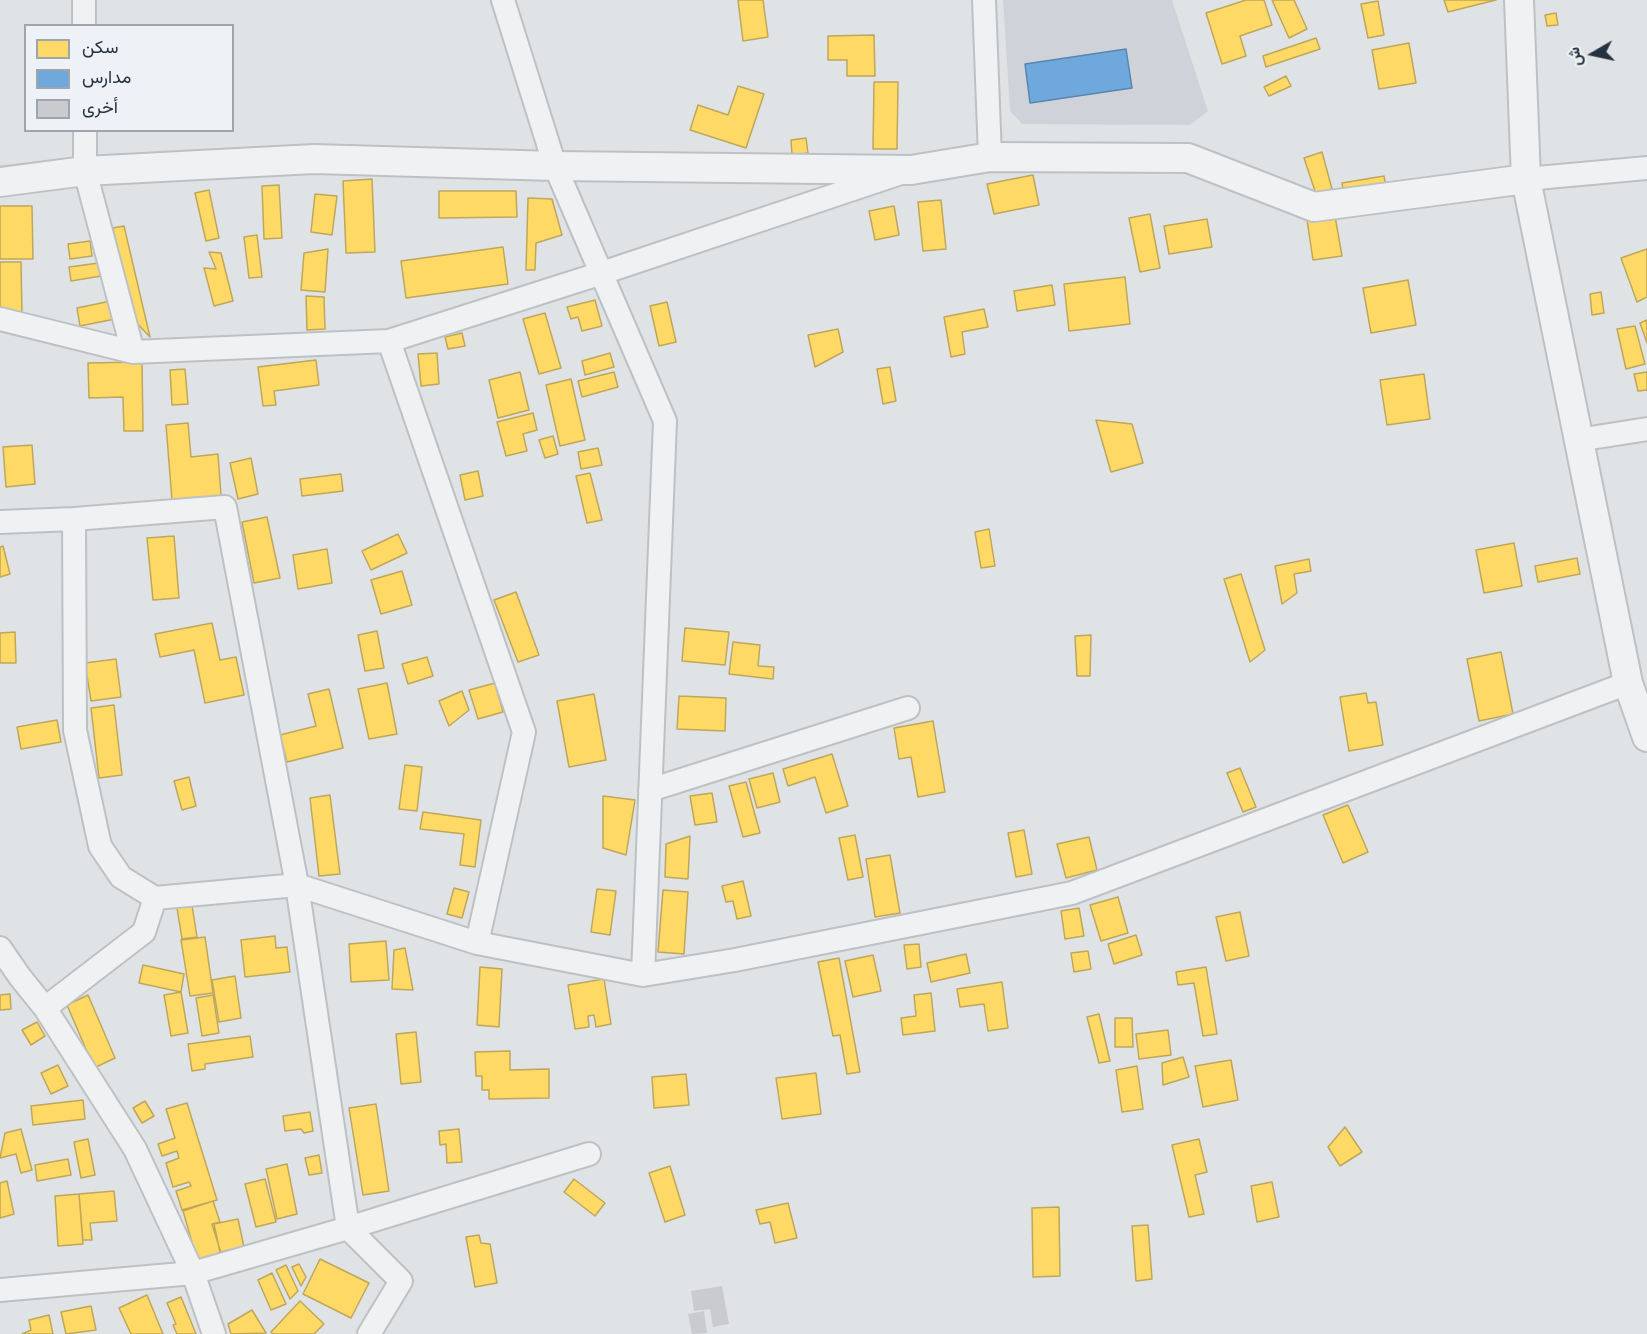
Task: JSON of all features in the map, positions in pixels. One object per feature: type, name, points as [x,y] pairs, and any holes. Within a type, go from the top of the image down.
[{"type":"street","points":[[84,0],[84,24]]},
{"type":"street","points":[[503,0],[555,165],[666,422],[643,975]]},
{"type":"street","points":[[984,0],[990,158]]},
{"type":"street","points":[[1519,0],[1526,179],[1628,683],[1647,737]]},
{"type":"street","points":[[85,132],[85,171],[133,352]]},
{"type":"street","points":[[0,182],[85,171],[314,159],[911,170],[990,158],[1188,158],[1314,207],[1526,179],[1647,168]]},
{"type":"street","points":[[0,319],[133,352],[389,341],[911,170]]},
{"type":"street","points":[[389,341],[524,732],[477,943]]},
{"type":"street","points":[[1578,440],[1647,429]]},
{"type":"street","points":[[0,522],[74,519],[225,507],[297,885],[348,1228],[400,1281],[369,1334]]},
{"type":"street","points":[[74,519],[75,730],[100,846],[121,876],[155,897],[297,885],[477,943],[643,975],[735,960],[1072,893],[1628,683]]},
{"type":"street","points":[[650,790],[908,708]]},
{"type":"street","points":[[45,1008],[144,933],[155,897]]},
{"type":"street","points":[[0,948],[10,979],[45,1008],[135,1149],[193,1274],[214,1334]]},
{"type":"street","points":[[0,1290],[193,1274],[589,1154]]},
{"type":"shaded area","points":[[1003,0],[1172,0],[1208,111],[1190,125],[1022,124],[1010,111]]},
{"type":"building: سكن","points":[[738,0],[763,0],[768,37],[743,41]]},
{"type":"building: سكن","points":[[1246,0],[1264,0],[1272,25],[1240,36],[1246,56],[1222,64],[1206,13]]},
{"type":"building: سكن","points":[[1272,0],[1294,0],[1307,29],[1289,38]]},
{"type":"building: سكن","points":[[1444,0],[1496,0],[1448,12]]},
{"type":"building: سكن","points":[[1378,1],[1384,35],[1368,38],[1361,4]]},
{"type":"building: سكن","points":[[1556,13],[1558,25],[1547,26],[1545,15]]},
{"type":"building: سكن","points":[[874,35],[875,76],[847,76],[847,60],[828,60],[828,36]]},
{"type":"building: سكن","points":[[1316,38],[1320,49],[1266,67],[1263,56]]},
{"type":"building: سكن","points":[[1409,43],[1416,83],[1379,89],[1372,50]]},
{"type":"building: سكن","points":[[1286,76],[1291,86],[1269,96],[1264,87]]},
{"type":"building: سكن","points":[[874,82],[898,82],[897,149],[873,149]]},
{"type":"building: سكن","points":[[738,86],[764,94],[746,148],[690,130],[698,105],[728,115]]},
{"type":"building: سكن","points":[[806,138],[808,153],[792,155],[791,140]]},
{"type":"building: سكن","points":[[1322,152],[1332,189],[1316,194],[1304,158]]},
{"type":"building: سكن","points":[[1033,175],[1039,205],[994,214],[987,184]]},
{"type":"building: سكن","points":[[1384,176],[1387,191],[1344,198],[1342,183]]},
{"type":"building: سكن","points":[[372,179],[375,252],[346,253],[343,181]]},
{"type":"building: سكن","points":[[279,185],[282,238],[264,239],[262,186]]},
{"type":"building: سكن","points":[[209,190],[219,238],[206,241],[195,193]]},
{"type":"building: سكن","points":[[439,191],[516,191],[517,217],[439,218]]},
{"type":"building: سكن","points":[[315,194],[337,196],[332,235],[311,232]]},
{"type":"building: سكن","points":[[528,198],[552,199],[562,235],[536,243],[535,270],[526,270]]},
{"type":"building: سكن","points":[[941,200],[946,249],[923,251],[918,202]]},
{"type":"building: سكن","points":[[0,206],[32,206],[33,259],[0,259]]},
{"type":"building: سكن","points":[[894,206],[899,235],[875,240],[869,211]]},
{"type":"building: سكن","points":[[1150,214],[1160,268],[1140,272],[1129,218]]},
{"type":"building: سكن","points":[[1335,216],[1342,256],[1313,260],[1307,220]]},
{"type":"building: سكن","points":[[1207,219],[1212,247],[1169,254],[1164,226]]},
{"type":"building: سكن","points":[[124,226],[150,337],[134,320],[113,228]]},
{"type":"building: سكن","points":[[257,235],[262,277],[249,278],[244,237]]},
{"type":"building: سكن","points":[[90,241],[92,256],[70,259],[68,244]]},
{"type":"building: سكن","points":[[503,247],[508,284],[406,298],[401,261]]},
{"type":"building: سكن","points":[[328,249],[325,292],[301,290],[304,253]]},
{"type":"building: سكن","points":[[1647,249],[1647,297],[1637,302],[1621,258]]},
{"type":"building: سكن","points":[[209,252],[221,253],[233,301],[214,306],[204,268],[216,269]]},
{"type":"building: سكن","points":[[0,262],[21,262],[22,316],[0,309]]},
{"type":"building: سكن","points":[[99,263],[101,276],[71,281],[69,267]]},
{"type":"building: سكن","points":[[1125,277],[1130,324],[1069,331],[1064,284]]},
{"type":"building: سكن","points":[[1408,280],[1416,325],[1371,333],[1363,288]]},
{"type":"building: سكن","points":[[1052,285],[1055,305],[1017,311],[1014,291]]},
{"type":"building: سكن","points":[[1601,292],[1604,313],[1592,315],[1590,294]]},
{"type":"building: سكن","points":[[306,296],[324,297],[325,329],[307,330]]},
{"type":"building: سكن","points":[[595,300],[602,326],[582,331],[578,317],[571,319],[567,307]]},
{"type":"building: سكن","points":[[111,301],[115,319],[80,326],[77,308]]},
{"type":"building: سكن","points":[[667,302],[676,342],[659,346],[650,306]]},
{"type":"building: سكن","points":[[984,309],[988,327],[962,332],[965,354],[951,357],[944,317]]},
{"type":"building: سكن","points":[[545,313],[561,368],[539,374],[523,319]]},
{"type":"building: سكن","points":[[1647,320],[1647,343],[1640,323]]},
{"type":"building: سكن","points":[[1635,326],[1645,364],[1626,369],[1617,329]]},
{"type":"building: سكن","points":[[838,329],[843,352],[815,367],[808,335]]},
{"type":"building: سكن","points":[[462,333],[465,346],[448,349],[445,337]]},
{"type":"building: سكن","points":[[437,353],[439,384],[421,386],[418,354]]},
{"type":"building: سكن","points":[[610,353],[614,367],[585,375],[582,361]]},
{"type":"building: سكن","points":[[316,360],[319,385],[274,391],[276,405],[263,406],[258,367]]},
{"type":"building: سكن","points":[[142,362],[143,431],[124,431],[123,397],[89,398],[88,363]]},
{"type":"building: سكن","points":[[890,367],[896,401],[883,404],[877,369]]},
{"type":"building: سكن","points":[[185,369],[188,404],[172,405],[170,370]]},
{"type":"building: سكن","points":[[520,372],[529,410],[498,418],[489,380]]},
{"type":"building: سكن","points":[[614,372],[618,387],[582,397],[578,381]]},
{"type":"building: سكن","points":[[1647,372],[1647,390],[1638,391],[1634,374]]},
{"type":"building: سكن","points":[[1424,374],[1430,419],[1387,425],[1380,380]]},
{"type":"building: سكن","points":[[571,379],[585,440],[560,446],[546,385]]},
{"type":"building: سكن","points":[[533,413],[537,430],[523,434],[527,451],[506,456],[497,422]]},
{"type":"building: سكن","points":[[1096,420],[1132,424],[1143,463],[1111,472]]},
{"type":"building: سكن","points":[[188,423],[191,457],[218,454],[221,496],[172,500],[166,425]]},
{"type":"building: سكن","points":[[553,436],[558,454],[545,458],[539,440]]},
{"type":"building: سكن","points":[[32,445],[35,484],[6,487],[3,447]]},
{"type":"building: سكن","points":[[598,448],[602,465],[581,469],[578,452]]},
{"type":"building: سكن","points":[[251,458],[258,494],[238,499],[230,463]]},
{"type":"building: سكن","points":[[478,471],[483,496],[465,500],[460,475]]},
{"type":"building: سكن","points":[[590,473],[602,520],[587,523],[576,476]]},
{"type":"building: سكن","points":[[341,474],[343,491],[302,496],[300,479]]},
{"type":"building: سكن","points":[[267,517],[280,578],[254,583],[242,522]]},
{"type":"building: سكن","points":[[989,529],[995,566],[981,568],[975,532]]},
{"type":"building: سكن","points":[[398,534],[407,553],[371,570],[362,551]]},
{"type":"building: سكن","points":[[174,536],[179,598],[153,600],[147,538]]},
{"type":"building: سكن","points":[[1514,543],[1522,586],[1484,593],[1476,550]]},
{"type":"building: سكن","points":[[3,546],[10,574],[0,577],[0,547]]},
{"type":"building: سكن","points":[[327,549],[332,583],[298,589],[293,555]]},
{"type":"building: سكن","points":[[1577,558],[1580,574],[1538,582],[1535,566]]},
{"type":"building: سكن","points":[[1309,559],[1311,571],[1294,574],[1297,593],[1282,604],[1275,566]]},
{"type":"building: سكن","points":[[402,571],[412,605],[381,614],[371,580]]},
{"type":"building: سكن","points":[[1241,574],[1265,650],[1250,662],[1224,579]]},
{"type":"building: سكن","points":[[516,592],[539,655],[518,662],[494,600]]},
{"type":"building: سكن","points":[[212,623],[220,660],[236,657],[244,695],[205,703],[194,650],[160,657],[155,634]]},
{"type":"building: سكن","points":[[685,628],[729,632],[725,665],[682,661]]},
{"type":"building: سكن","points":[[377,631],[384,668],[365,671],[358,635]]},
{"type":"building: سكن","points":[[15,632],[16,663],[0,663],[0,633]]},
{"type":"building: سكن","points":[[1091,635],[1090,676],[1077,676],[1075,636]]},
{"type":"building: سكن","points":[[733,642],[760,645],[758,666],[774,667],[773,679],[729,674]]},
{"type":"building: سكن","points":[[1501,652],[1513,714],[1479,721],[1467,659]]},
{"type":"building: سكن","points":[[427,657],[433,676],[408,684],[402,664]]},
{"type":"building: سكن","points":[[116,659],[121,697],[91,701],[85,663]]},
{"type":"building: سكن","points":[[387,683],[397,734],[369,739],[358,689]]},
{"type":"building: سكن","points":[[495,683],[503,712],[478,719],[469,690]]},
{"type":"building: سكن","points":[[329,689],[343,748],[287,762],[280,735],[316,726],[308,694]]},
{"type":"building: سكن","points":[[462,691],[469,710],[449,726],[439,701]]},
{"type":"building: سكن","points":[[1366,693],[1368,703],[1376,702],[1383,745],[1349,751],[1340,697]]},
{"type":"building: سكن","points":[[594,694],[606,760],[569,767],[557,701]]},
{"type":"building: سكن","points":[[679,696],[726,698],[725,731],[677,729]]},
{"type":"building: سكن","points":[[114,705],[122,775],[99,778],[91,708]]},
{"type":"building: سكن","points":[[57,720],[61,742],[21,749],[17,727]]},
{"type":"building: سكن","points":[[933,721],[945,792],[918,797],[911,757],[899,759],[894,728]]},
{"type":"building: سكن","points":[[832,754],[848,806],[826,813],[815,777],[788,786],[783,769]]},
{"type":"building: سكن","points":[[405,765],[422,767],[417,811],[399,809]]},
{"type":"building: سكن","points":[[1240,768],[1256,807],[1243,812],[1227,773]]},
{"type":"building: سكن","points":[[773,773],[780,802],[757,808],[749,779]]},
{"type":"building: سكن","points":[[189,777],[196,806],[182,810],[174,781]]},
{"type":"building: سكن","points":[[746,782],[760,833],[743,837],[729,786]]},
{"type":"building: سكن","points":[[712,793],[717,822],[695,825],[690,796]]},
{"type":"building: سكن","points":[[330,795],[340,874],[319,876],[310,798]]},
{"type":"building: سكن","points":[[603,796],[635,800],[626,855],[603,848]]},
{"type":"building: سكن","points":[[1348,805],[1368,852],[1343,863],[1323,815]]},
{"type":"building: سكن","points":[[423,812],[481,820],[475,867],[460,865],[464,834],[420,829]]},
{"type":"building: سكن","points":[[1024,830],[1032,874],[1016,877],[1008,833]]},
{"type":"building: سكن","points":[[855,835],[863,877],[848,880],[839,838]]},
{"type":"building: سكن","points":[[690,836],[688,879],[665,877],[666,844]]},
{"type":"building: سكن","points":[[1089,837],[1097,870],[1066,878],[1057,844]]},
{"type":"building: سكن","points":[[890,855],[900,913],[875,917],[866,859]]},
{"type":"building: سكن","points":[[743,881],[751,916],[737,919],[733,901],[726,902],[722,886]]},
{"type":"building: سكن","points":[[454,888],[469,892],[462,918],[447,914]]},
{"type":"building: سكن","points":[[597,889],[616,891],[610,935],[591,932]]},
{"type":"building: سكن","points":[[663,890],[688,892],[684,954],[658,952]]},
{"type":"building: سكن","points":[[1118,897],[1128,933],[1101,941],[1090,905]]},
{"type":"building: سكن","points":[[191,899],[197,937],[182,939],[176,902]]},
{"type":"building: سكن","points":[[1079,908],[1084,936],[1065,939],[1061,911]]},
{"type":"building: سكن","points":[[1240,912],[1249,956],[1226,961],[1216,917]]},
{"type":"building: سكن","points":[[1136,935],[1142,955],[1114,964],[1108,944]]},
{"type":"building: سكن","points":[[275,936],[276,948],[287,947],[290,972],[245,977],[241,940]]},
{"type":"building: سكن","points":[[205,937],[213,993],[190,996],[181,940]]},
{"type":"building: سكن","points":[[386,941],[389,980],[351,982],[349,944]]},
{"type":"building: سكن","points":[[919,944],[921,967],[907,969],[904,945]]},
{"type":"building: سكن","points":[[405,948],[413,990],[392,989],[394,950]]},
{"type":"building: سكن","points":[[1088,951],[1091,969],[1074,972],[1071,953]]},
{"type":"building: سكن","points":[[966,954],[970,973],[931,982],[927,963]]},
{"type":"building: سكن","points":[[873,955],[881,991],[853,997],[845,961]]},
{"type":"building: سكن","points":[[839,958],[860,1072],[847,1074],[840,1035],[833,1036],[818,962]]},
{"type":"building: سكن","points":[[143,965],[184,974],[181,992],[139,983]]},
{"type":"building: سكن","points":[[480,967],[502,969],[499,1027],[477,1025]]},
{"type":"building: سكن","points":[[1206,967],[1217,1034],[1203,1036],[1194,983],[1178,985],[1176,972]]},
{"type":"building: سكن","points":[[235,976],[241,1018],[219,1022],[212,980]]},
{"type":"building: سكن","points":[[604,979],[611,1024],[596,1027],[594,1015],[588,1016],[589,1027],[575,1029],[568,985]]},
{"type":"building: سكن","points":[[1002,982],[1008,1028],[988,1031],[984,1004],[960,1007],[957,989]]},
{"type":"building: سكن","points":[[181,992],[188,1033],[171,1036],[164,995]]},
{"type":"building: سكن","points":[[931,993],[935,1031],[903,1035],[901,1018],[916,1016],[914,995]]},
{"type":"building: سكن","points":[[10,994],[11,1009],[0,1010],[0,995]]},
{"type":"building: سكن","points":[[88,995],[115,1058],[94,1068],[67,1005]]},
{"type":"building: سكن","points":[[213,995],[219,1033],[202,1036],[196,998]]},
{"type":"building: سكن","points":[[1099,1014],[1110,1061],[1099,1063],[1087,1017]]},
{"type":"building: سكن","points":[[1115,1018],[1132,1018],[1133,1047],[1115,1047]]},
{"type":"building: سكن","points":[[37,1022],[45,1036],[31,1045],[22,1030]]},
{"type":"building: سكن","points":[[1168,1030],[1171,1055],[1139,1059],[1136,1034]]},
{"type":"building: سكن","points":[[416,1032],[421,1082],[401,1084],[396,1034]]},
{"type":"building: سكن","points":[[250,1036],[253,1057],[205,1064],[205,1069],[192,1071],[188,1044]]},
{"type":"building: سكن","points":[[510,1051],[510,1070],[549,1069],[549,1098],[489,1099],[489,1090],[482,1090],[482,1076],[476,1076],[475,1052]]},
{"type":"building: سكن","points":[[1183,1057],[1189,1077],[1163,1085],[1162,1063]]},
{"type":"building: سكن","points":[[1231,1060],[1238,1100],[1203,1107],[1195,1066]]},
{"type":"building: سكن","points":[[58,1065],[68,1086],[51,1094],[41,1073]]},
{"type":"building: سكن","points":[[1137,1066],[1143,1109],[1122,1112],[1116,1070]]},
{"type":"building: سكن","points":[[816,1073],[821,1114],[782,1119],[776,1078]]},
{"type":"building: سكن","points":[[686,1074],[689,1105],[654,1108],[652,1077]]},
{"type":"building: سكن","points":[[83,1100],[85,1119],[33,1125],[31,1106]]},
{"type":"building: سكن","points":[[145,1101],[154,1116],[142,1123],[133,1108]]},
{"type":"building: سكن","points":[[187,1103],[217,1200],[182,1210],[176,1191],[191,1186],[189,1182],[173,1187],[166,1163],[179,1158],[177,1151],[162,1156],[158,1144],[175,1138],[166,1109]]},
{"type":"building: سكن","points":[[376,1104],[389,1191],[363,1195],[349,1108]]},
{"type":"building: سكن","points":[[310,1112],[313,1131],[304,1133],[301,1129],[285,1131],[283,1116]]},
{"type":"building: سكن","points":[[1345,1127],[1362,1152],[1340,1166],[1328,1147]]},
{"type":"building: سكن","points":[[21,1129],[32,1170],[21,1173],[16,1154],[0,1158],[5,1133]]},
{"type":"building: سكن","points":[[459,1129],[462,1162],[447,1163],[446,1144],[440,1145],[439,1131]]},
{"type":"building: سكن","points":[[88,1139],[95,1175],[81,1178],[74,1142]]},
{"type":"building: سكن","points":[[1199,1139],[1207,1172],[1195,1175],[1204,1214],[1189,1217],[1172,1145]]},
{"type":"building: سكن","points":[[319,1155],[322,1173],[309,1175],[305,1158]]},
{"type":"building: سكن","points":[[68,1159],[71,1175],[37,1181],[35,1165]]},
{"type":"building: سكن","points":[[287,1164],[297,1214],[277,1219],[266,1169]]},
{"type":"building: سكن","points":[[670,1166],[685,1215],[665,1222],[649,1173]]},
{"type":"building: سكن","points":[[265,1179],[276,1222],[256,1227],[245,1184]]},
{"type":"building: سكن","points":[[574,1179],[605,1203],[595,1216],[564,1192]]},
{"type":"building: سكن","points":[[7,1181],[14,1214],[0,1218],[0,1183]]},
{"type":"building: سكن","points":[[1272,1182],[1279,1217],[1257,1222],[1251,1186]]},
{"type":"building: سكن","points":[[114,1191],[117,1221],[90,1223],[92,1240],[83,1240],[79,1194]]},
{"type":"building: سكن","points":[[79,1194],[83,1244],[58,1246],[55,1196]]},
{"type":"building: سكن","points":[[213,1201],[220,1222],[212,1224],[221,1253],[197,1260],[183,1211]]},
{"type":"building: سكن","points":[[788,1203],[797,1238],[775,1243],[770,1222],[760,1224],[756,1210]]},
{"type":"building: سكن","points":[[1059,1207],[1060,1276],[1033,1277],[1032,1208]]},
{"type":"building: سكن","points":[[238,1219],[244,1247],[220,1252],[214,1224]]},
{"type":"building: سكن","points":[[1148,1225],[1152,1279],[1136,1281],[1132,1226]]},
{"type":"building: سكن","points":[[479,1235],[481,1243],[490,1244],[497,1283],[475,1287],[466,1237]]},
{"type":"building: سكن","points":[[320,1259],[369,1283],[351,1318],[303,1294]]},
{"type":"building: سكن","points":[[299,1264],[306,1277],[301,1286],[292,1267]]},
{"type":"building: سكن","points":[[286,1265],[298,1291],[290,1299],[276,1270]]},
{"type":"building: سكن","points":[[272,1273],[286,1304],[271,1310],[258,1280]]},
{"type":"building: سكن","points":[[147,1295],[163,1334],[131,1334],[119,1308]]},
{"type":"building: سكن","points":[[181,1297],[196,1334],[177,1334],[173,1325],[176,1324],[167,1303]]},
{"type":"building: سكن","points":[[300,1301],[324,1324],[314,1334],[273,1334],[271,1332]]},
{"type":"building: سكن","points":[[91,1306],[96,1330],[66,1334],[61,1312]]},
{"type":"building: سكن","points":[[252,1310],[266,1333],[231,1334],[228,1324]]},
{"type":"building: سكن","points":[[49,1315],[53,1334],[22,1334],[31,1330],[29,1320]]},
{"type":"building: مدارس","points":[[1126,49],[1132,88],[1030,103],[1025,64]]},
{"type":"building: أخرى","points":[[722,1286],[729,1324],[713,1327],[710,1309],[694,1311],[691,1291]]},
{"type":"building: أخرى","points":[[704,1311],[707,1333],[692,1334],[688,1314]]}]
